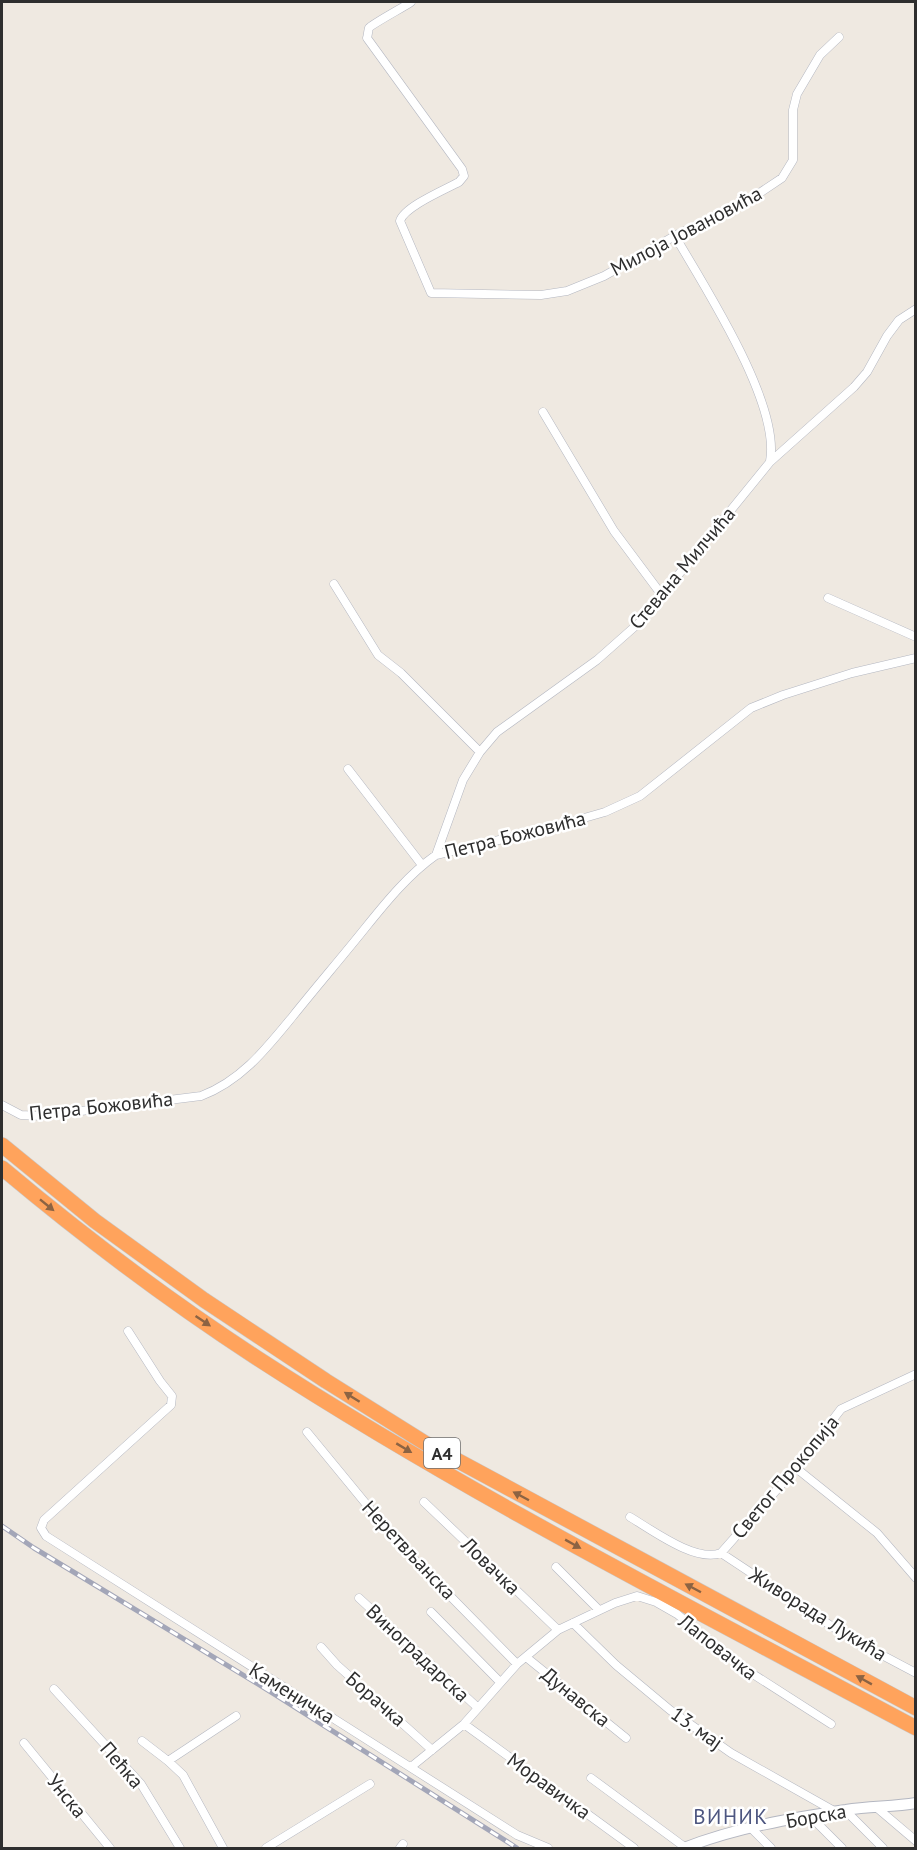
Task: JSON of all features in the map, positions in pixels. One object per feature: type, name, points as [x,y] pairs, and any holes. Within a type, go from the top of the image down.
[{"type":"highway","name":"A4","points":[[2,1145],[88,1216],[153,1264],[326,1381],[416,1437],[915,1708]]},
{"type":"highway","name":"A4","points":[[2,1168],[137,1274],[236,1344],[334,1407],[541,1527],[915,1728]]},
{"type":"street","name":"Милоја Јовановића","points":[[411,2],[375,23],[369,28],[367,38],[462,169],[464,176],[459,182],[411,208],[402,215],[400,221],[431,293],[541,294],[567,291],[604,276],[675,236],[743,204],[782,178],[793,160],[793,110],[797,94],[820,56],[839,37]]},
{"type":"street","points":[[675,236],[745,359],[771,437],[770,462]]},
{"type":"street","name":"Стевана Милчића","points":[[436,855],[463,780],[480,752],[496,732],[597,660],[640,622],[770,462],[854,387],[867,372],[887,336],[899,320],[915,309]]},
{"type":"street","points":[[543,412],[614,531],[661,594]]},
{"type":"street","points":[[334,584],[378,655],[401,673],[480,752]]},
{"type":"street","points":[[828,598],[915,637]]},
{"type":"street","name":"Петра Божовића","points":[[2,1105],[21,1115],[41,1116],[201,1096],[219,1089],[239,1076],[264,1051],[392,896],[422,865],[436,855],[605,812],[640,796],[751,708],[783,695],[852,673],[915,658]]},
{"type":"street","points":[[348,769],[422,865]]},
{"type":"street","name":"Каменичка","points":[[128,1331],[160,1382],[172,1396],[171,1405],[44,1520],[42,1530],[46,1536],[517,1835],[548,1848]]},
{"type":"street","name":"Светог Прокопија","points":[[721,1553],[796,1468],[841,1409],[915,1374]]},
{"type":"street","name":"Неретвљанска","points":[[307,1432],[399,1544],[517,1664]]},
{"type":"street","points":[[796,1468],[877,1533],[915,1578]]},
{"type":"street","name":"Ловачка","points":[[424,1502],[558,1630]]},
{"type":"street","points":[[630,1517],[689,1550],[713,1556],[721,1553]]},
{"type":"street","name":"Живорада Лукића","points":[[721,1553],[848,1637],[915,1673]]},
{"type":"street","points":[[556,1567],[599,1610]]},
{"type":"street","name":"Лаповачка","points":[[411,1767],[464,1724],[517,1664],[558,1630],[599,1610],[637,1596],[656,1602],[683,1619],[745,1669],[831,1724]]},
{"type":"street","name":"Виноградарска","points":[[359,1598],[477,1707]]},
{"type":"street","points":[[431,1612],[500,1682]]},
{"type":"street","name":"13. мај","points":[[573,1623],[616,1665],[670,1710],[731,1753],[840,1811],[883,1848]]},
{"type":"street","name":"Борачка","points":[[321,1647],[337,1665],[432,1750]]},
{"type":"street","name":"Дунавска","points":[[526,1657],[626,1738]]},
{"type":"street","name":"Пећка","points":[[54,1689],[141,1784],[180,1848]]},
{"type":"street","points":[[168,1761],[236,1716]]},
{"type":"street","name":"Моравичка","points":[[464,1724],[634,1848]]},
{"type":"street","points":[[142,1741],[183,1775],[223,1848]]},
{"type":"street","name":"Унска","points":[[24,1743],[110,1848]]},
{"type":"street","points":[[591,1778],[685,1848]]},
{"type":"street","points":[[266,1848],[370,1784]]},
{"type":"street","name":"Борска","points":[[685,1848],[752,1828],[810,1816],[915,1803]]},
{"type":"street","points":[[876,1807],[915,1841]]},
{"type":"street","points":[[810,1816],[842,1848]]},
{"type":"street","points":[[752,1828],[771,1848]]},
{"type":"railway","points":[[2,1526],[34,1548],[271,1692],[517,1848]]},
{"type":"district","name":"ВИНИК","points":[[731,1816]]}]
